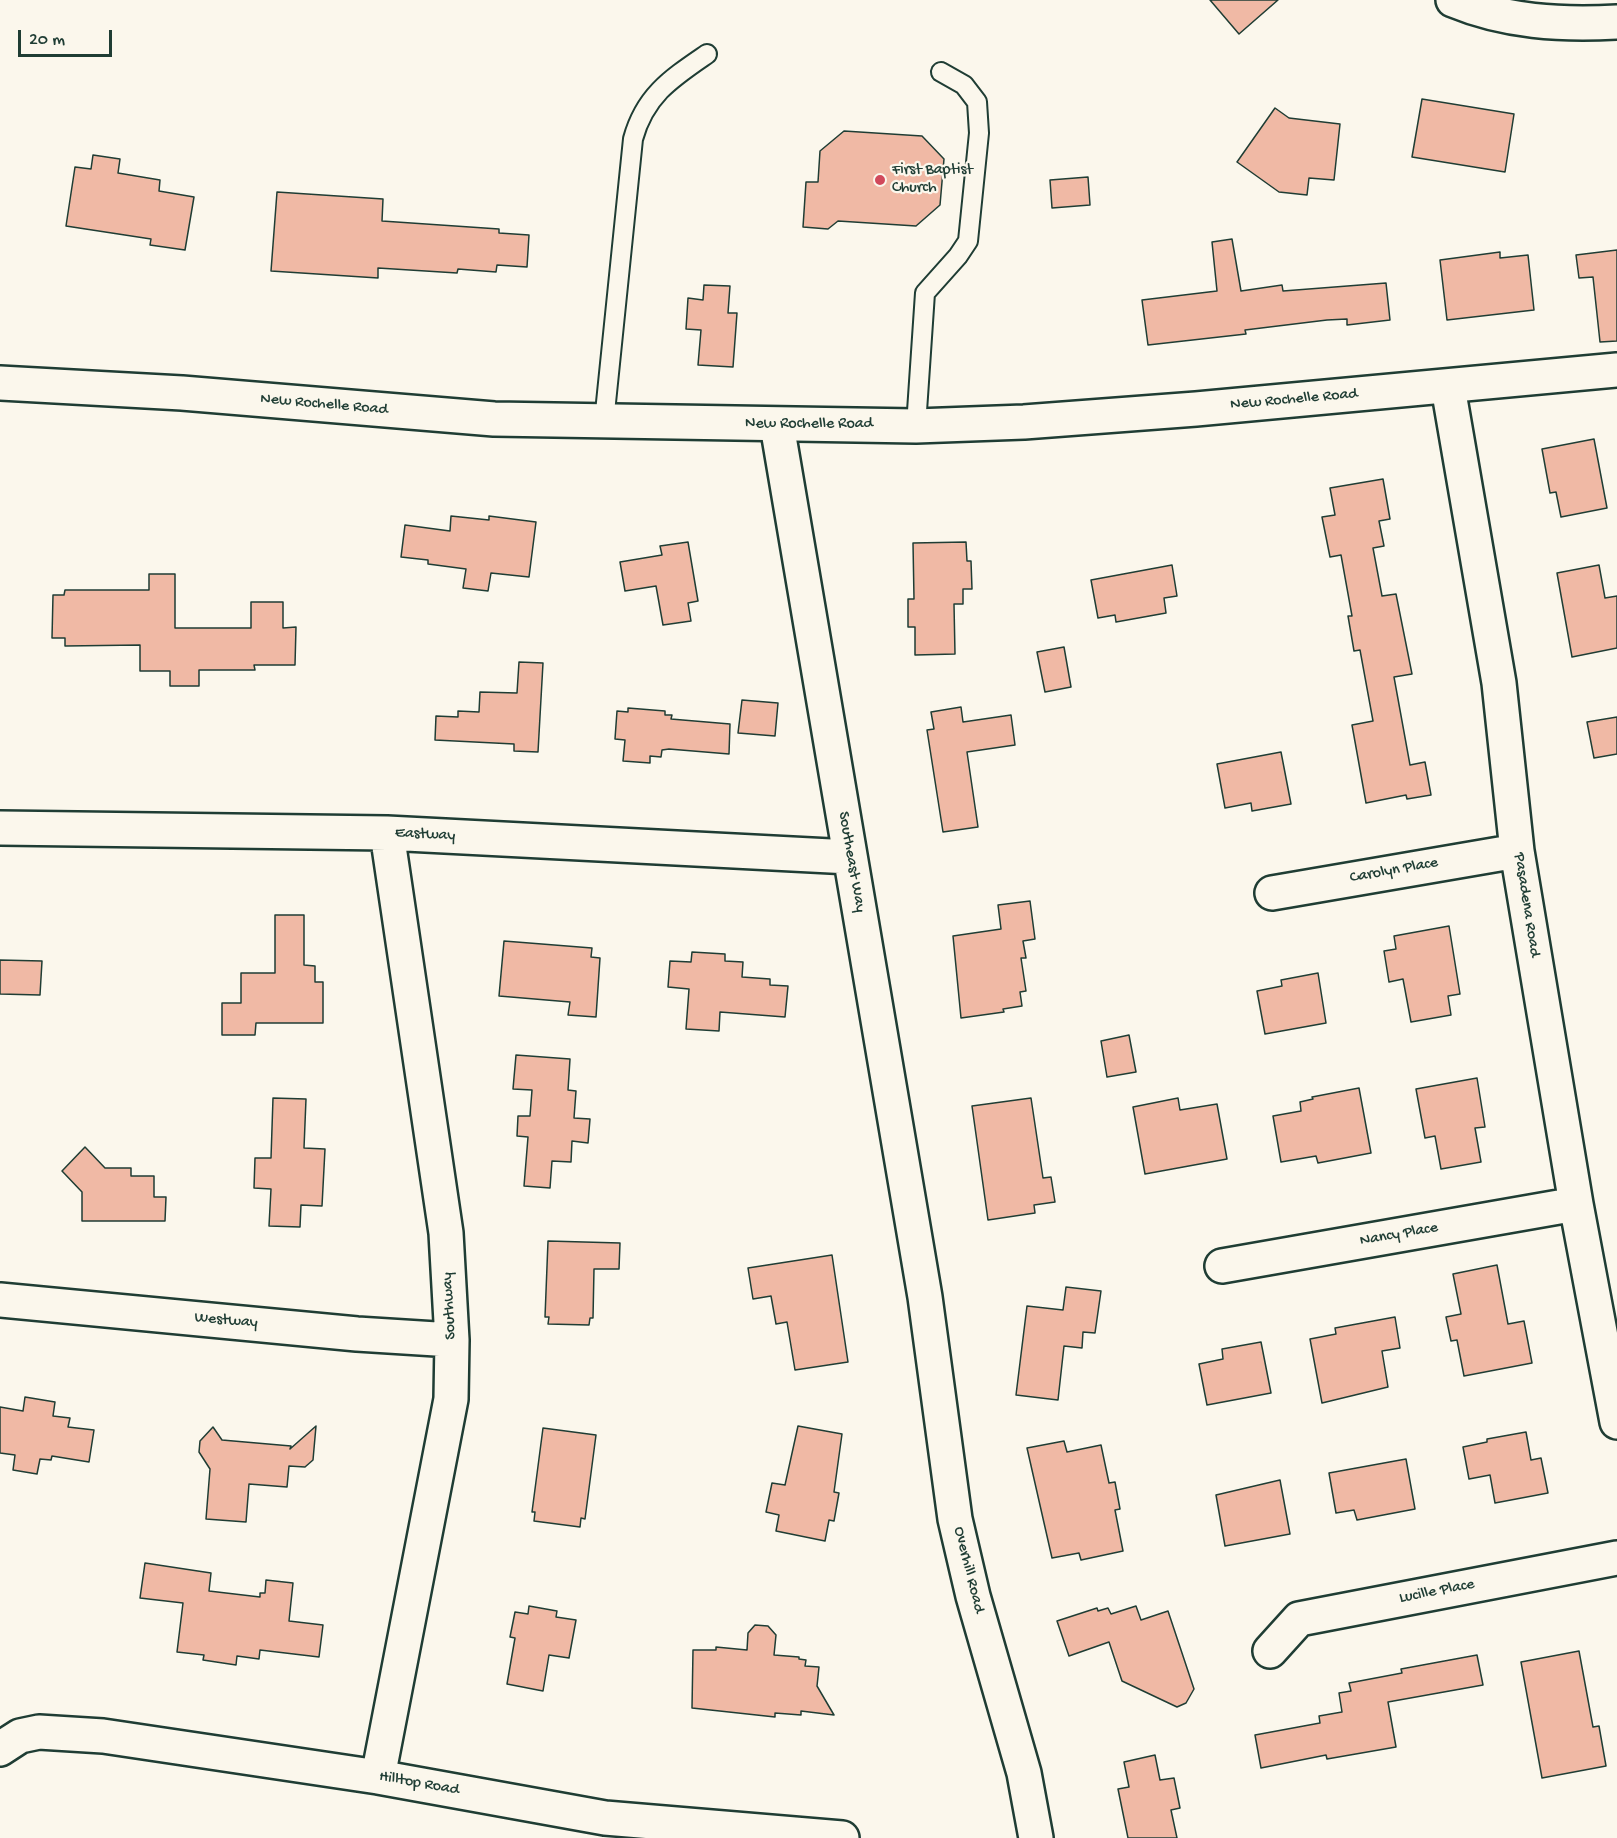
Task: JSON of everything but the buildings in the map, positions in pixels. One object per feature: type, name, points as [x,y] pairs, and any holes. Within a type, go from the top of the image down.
[{"type":"street","points":[[1453,0],[1480,11],[1520,20],[1568,24],[1617,22]]},
{"type":"street","name":"New Rochelle Road","points":[[0,383],[182,393],[494,419],[777,426],[916,426],[1024,422],[1448,387],[1617,370]]},
{"type":"street","name":"Pasadena Road","points":[[1448,387],[1499,683],[1517,851],[1576,1204],[1617,1422]]},
{"type":"street","name":"Southeast Way","points":[[777,426],[925,1298]]},
{"type":"street","name":"Eastway","points":[[0,828],[387,833],[850,857]]},
{"type":"street","name":"Southway","points":[[378,1777],[451,1399],[452,1340],[446,1233],[387,833]]},
{"type":"street","name":"Carolyn Place","points":[[1272,893],[1517,851]]},
{"type":"street","name":"Nancy Place","points":[[1222,1266],[1576,1204]]},
{"type":"street","name":"Overhill Road","points":[[925,1298],[955,1519],[973,1596],[1024,1773],[1036,1838]]},
{"type":"street","name":"Westway","points":[[0,1300],[357,1334],[452,1340]]},
{"type":"street","name":"Lucille Place","points":[[1270,1651],[1299,1619],[1617,1558]]},
{"type":"street","name":"Hilltop Road","points":[[0,1749],[20,1736],[39,1732],[104,1736],[378,1777],[605,1818],[842,1838]]},
{"type":"lane","points":[[604,422],[633,138],[638,120],[657,90],[708,54]]},
{"type":"lane","points":[[916,426],[925,293],[958,256],[968,241],[979,133],[977,102],[964,85],[941,72]]},
{"type":"place","name":"First Baptist Church","points":[[880,180]]}]
